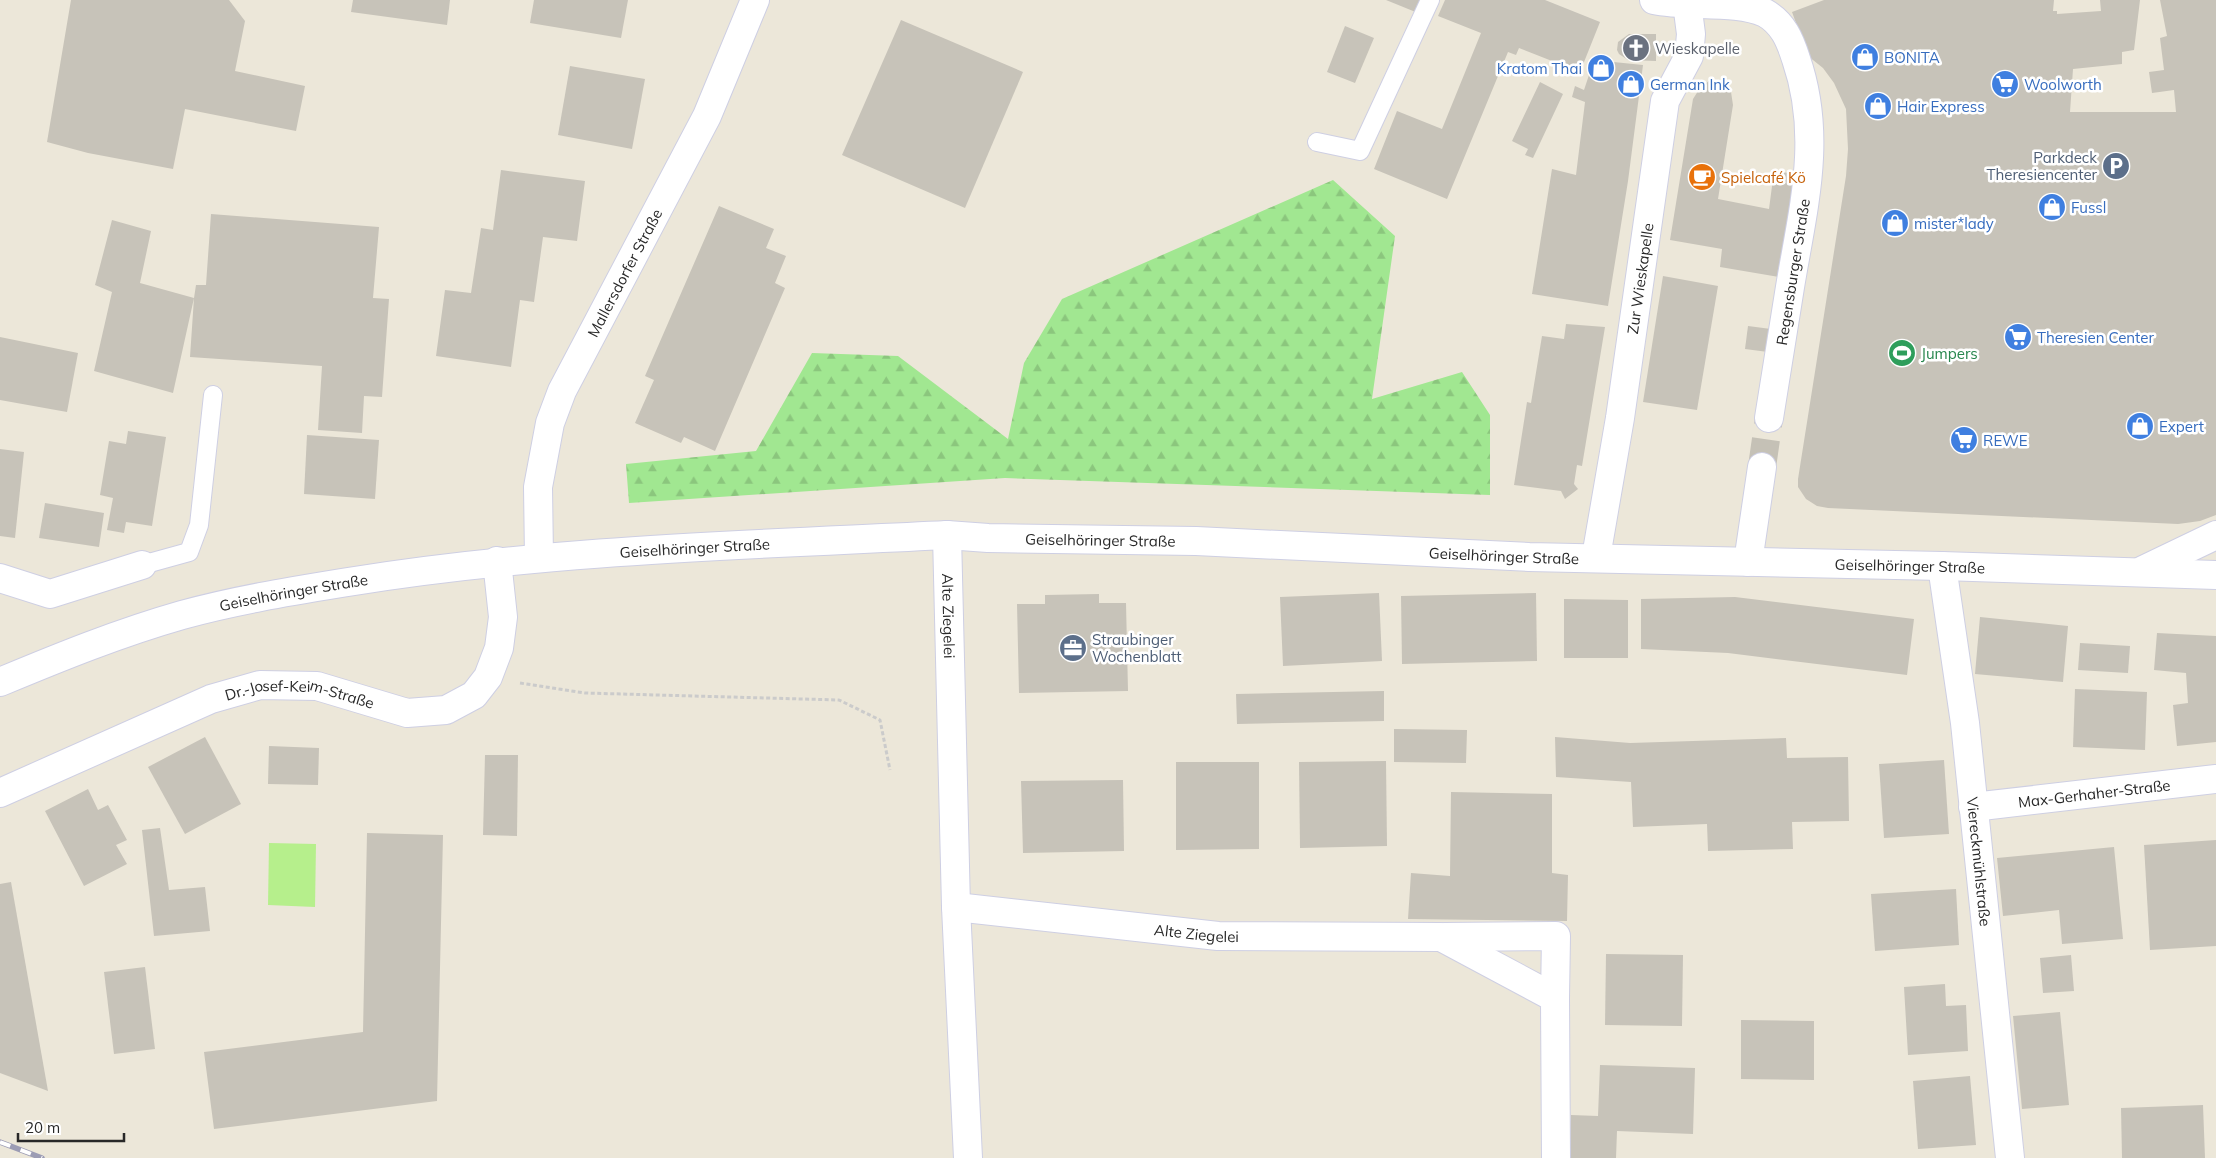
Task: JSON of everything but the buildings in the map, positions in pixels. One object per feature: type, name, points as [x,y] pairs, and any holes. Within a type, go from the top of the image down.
[{"type":"street","name":"Mallersdorfer Straße","points":[[539,558],[538,487],[550,423],[559,399],[707,116],[755,0]]},
{"type":"street","name":"Regensburger Straße","points":[[1654,0],[1751,6],[1767,13],[1780,24],[1791,44],[1803,79],[1810,118],[1810,169],[1770,418]]},
{"type":"street","name":"Zur Wieskapelle","points":[[1596,557],[1620,418],[1665,102],[1689,56],[1691,34],[1687,3]]},
{"type":"street","points":[[1748,562],[1762,467]]},
{"type":"street","name":"Geiselhöringer Straße","points":[[0,682],[80,648],[183,615],[296,590],[497,561],[635,551],[947,535],[988,538],[1196,541],[1529,557],[1942,566],[2216,575]]},
{"type":"street","name":"Alte Ziegelei","points":[[947,535],[956,907],[968,1158]]},
{"type":"street","points":[[2137,573],[2216,535]]},
{"type":"street","name":"Dr.-Josef-Keim-Straße","points":[[0,793],[211,699],[260,685],[317,686],[407,713],[446,710],[474,695],[488,677],[499,648],[503,617],[497,561]]},
{"type":"street","points":[[0,578],[50,594],[142,565]]},
{"type":"street","name":"Viereckmühlstraße","points":[[1942,566],[1965,723],[2010,1158]]},
{"type":"street","name":"Max-Gerhaher-Straße","points":[[1973,807],[2216,779]]},
{"type":"street","name":"Alte Ziegelei","points":[[956,907],[1218,936],[1556,936],[1556,1158]]},
{"type":"street","name":"Alte Ziegelei","points":[[1441,937],[1556,998]]},
{"type":"lane","points":[[1317,142],[1360,151],[1430,0]]},
{"type":"lane","points":[[142,565],[189,552],[199,525],[213,395]]},
{"type":"path","points":[[488,677],[585,693],[839,700],[880,720],[890,770]]},
{"type":"green space","points":[[1333,180],[1395,236],[1372,399],[1462,372],[1490,415],[1490,495],[1005,478],[629,503],[626,464],[756,451],[812,353],[898,356],[1008,439],[1024,363],[1062,299]]},
{"type":"green space","points":[[269,843],[316,844],[315,907],[268,905]]},
{"type":"tunnel","points":[[1762,467],[1769,418]]},
{"type":"railway","points":[[0,1142],[42,1158]]},
{"type":"place","name":"Wieskapelle","points":[[1636,48]]},
{"type":"place","name":"BONITA","points":[[1865,57]]},
{"type":"place","name":"Kratom Thai","points":[[1601,68]]},
{"type":"place","name":"German Ink","points":[[1631,84]]},
{"type":"place","name":"Woolworth","points":[[2005,84]]},
{"type":"place","name":"Hair Express","points":[[1878,106]]},
{"type":"place","name":"Parkdeck Theresiencenter","points":[[2116,166]]},
{"type":"place","name":"Spielcafé Kö","points":[[1702,177]]},
{"type":"place","name":"Fussl","points":[[2052,207]]},
{"type":"place","name":"mister*lady","points":[[1895,223]]},
{"type":"place","name":"Theresien Center","points":[[2018,337]]},
{"type":"place","name":"Jumpers","points":[[1902,353]]},
{"type":"place","name":"Expert","points":[[2140,426]]},
{"type":"place","name":"REWE","points":[[1964,440]]},
{"type":"place","name":"Straubinger Wochenblatt","points":[[1073,648]]}]
